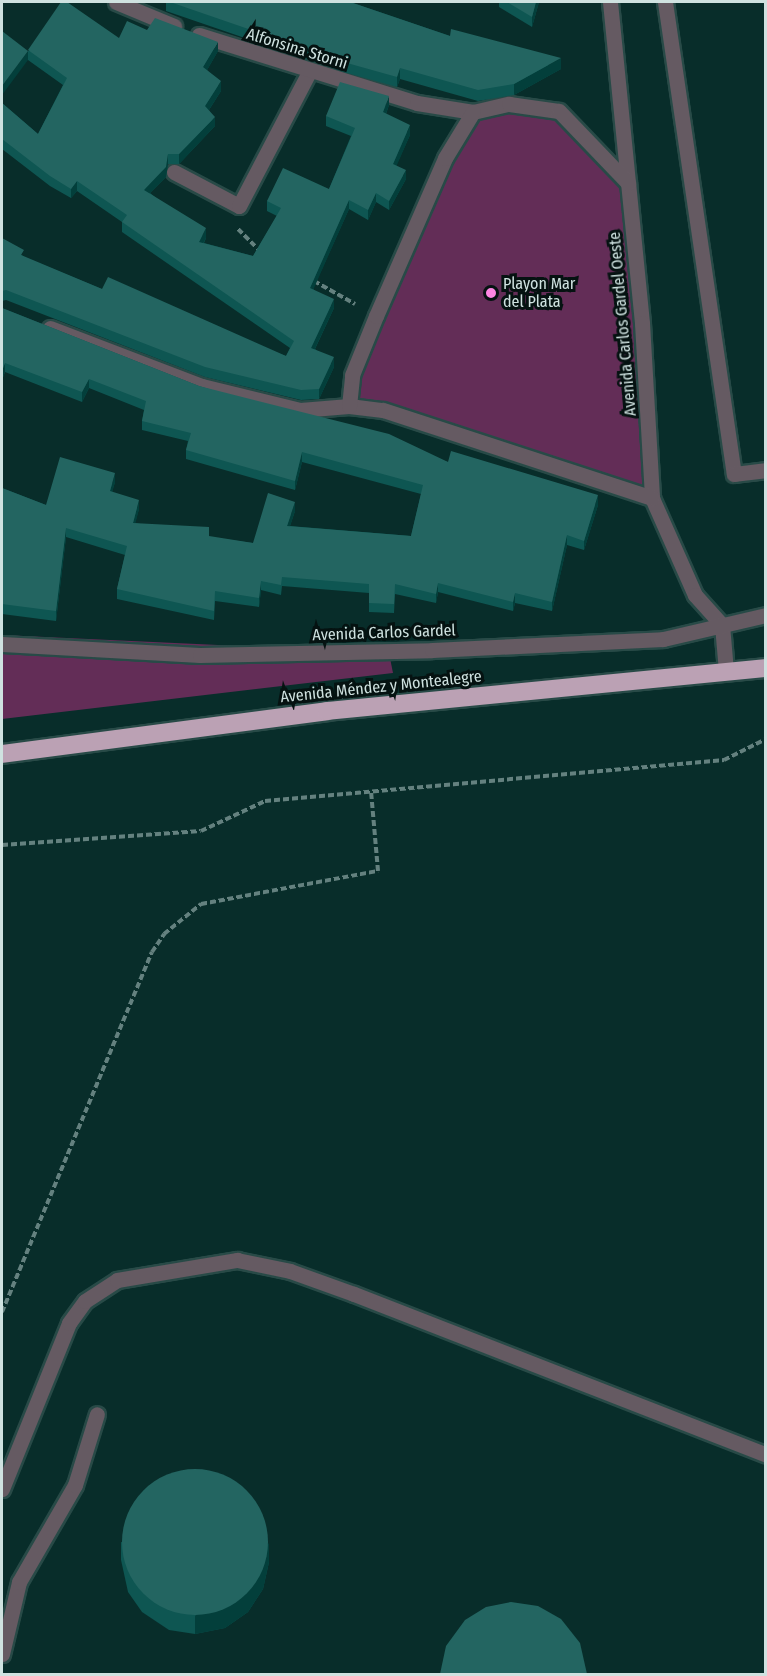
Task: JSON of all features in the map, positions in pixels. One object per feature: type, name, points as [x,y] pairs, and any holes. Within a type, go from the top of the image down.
[{"type":"highway","name":"Avenida Méndez y Montealegre","points":[[2,754],[327,711],[765,668]]},
{"type":"street","name":"Alfonsina Storni","points":[[116,2],[309,72],[473,112]]},
{"type":"street","name":"Avenida Carlos Gardel Oeste","points":[[610,2],[628,183],[652,498],[695,595],[722,625]]},
{"type":"street","points":[[665,2],[734,474],[765,470]]},
{"type":"street","points":[[174,172],[239,206],[309,72]]},
{"type":"street","points":[[349,406],[352,375],[376,316],[445,158],[473,112],[510,104],[559,111],[628,183]]},
{"type":"street","points":[[32,321],[202,386],[300,410],[349,406],[442,427],[652,498]]},
{"type":"street","name":"Avenida Carlos Gardel","points":[[2,644],[200,655],[432,650],[663,639],[765,615]]},
{"type":"street","points":[[722,625],[726,671]]},
{"type":"street","points":[[2,1489],[69,1323],[85,1301],[117,1280],[237,1260],[290,1271],[354,1294],[765,1455]]},
{"type":"street","points":[[2,1653],[19,1582],[75,1485],[97,1414]]},
{"type":"path","points":[[239,206],[232,221],[266,254]]},
{"type":"path","points":[[306,276],[376,316]]},
{"type":"path","points":[[2,845],[201,831],[265,801],[724,760],[765,739]]},
{"type":"path","points":[[2,1312],[152,952],[164,934],[201,904],[378,872],[371,791]]},
{"type":"shaded area","points":[[509,104],[559,111],[628,183],[652,498],[349,406],[352,375],[473,112]]},
{"type":"shaded area","points":[[2,635],[389,653],[393,673],[2,719]]},
{"type":"building","points":[[61,2],[67,2],[119,38],[127,21],[147,30],[155,18],[218,42],[203,67],[221,81],[205,106],[215,117],[179,154],[168,154],[166,167],[144,190],[206,228],[199,242],[253,256],[281,208],[267,201],[283,168],[329,189],[355,128],[326,116],[340,82],[389,96],[383,112],[410,125],[393,164],[406,170],[389,201],[376,193],[368,210],[349,200],[310,288],[334,299],[311,348],[334,357],[319,389],[301,390],[205,367],[6,290],[2,291],[2,238],[24,250],[21,255],[102,289],[108,277],[286,356],[294,341],[122,222],[127,215],[77,181],[71,189],[2,139],[2,103],[38,134],[67,78],[28,50]]},
{"type":"building","points":[[170,2],[350,2],[450,36],[451,29],[561,58],[514,84],[478,90],[400,68],[397,77],[347,63]]},
{"type":"building","points":[[507,2],[536,2],[532,17]]},
{"type":"building","points":[[2,31],[28,51],[2,86]]},
{"type":"building","points":[[2,308],[199,386],[389,434],[448,462],[451,451],[598,495],[584,541],[567,535],[552,602],[515,593],[513,602],[438,583],[436,594],[395,584],[394,604],[369,603],[369,584],[282,577],[281,585],[261,581],[259,598],[215,591],[214,611],[117,589],[127,546],[66,528],[56,611],[2,604],[2,488],[46,505],[60,457],[115,473],[110,491],[139,500],[133,523],[209,527],[209,536],[253,543],[268,493],[295,502],[287,526],[411,536],[423,485],[302,452],[295,481],[186,450],[191,433],[142,421],[146,401],[89,379],[82,392],[5,363],[2,371]]},
{"type":"building","points":[[195,1469],[223,1474],[247,1490],[263,1514],[268,1542],[263,1570],[247,1594],[223,1610],[195,1615],[167,1610],[143,1594],[127,1570],[122,1542],[127,1514],[143,1490],[167,1474]]},
{"type":"building","points":[[511,1602],[538,1606],[561,1619],[580,1643],[587,1674],[440,1674],[446,1646],[465,1620],[486,1607]]},
{"type":"place","name":"Playon Mar del Plata","points":[[491,293]]}]
